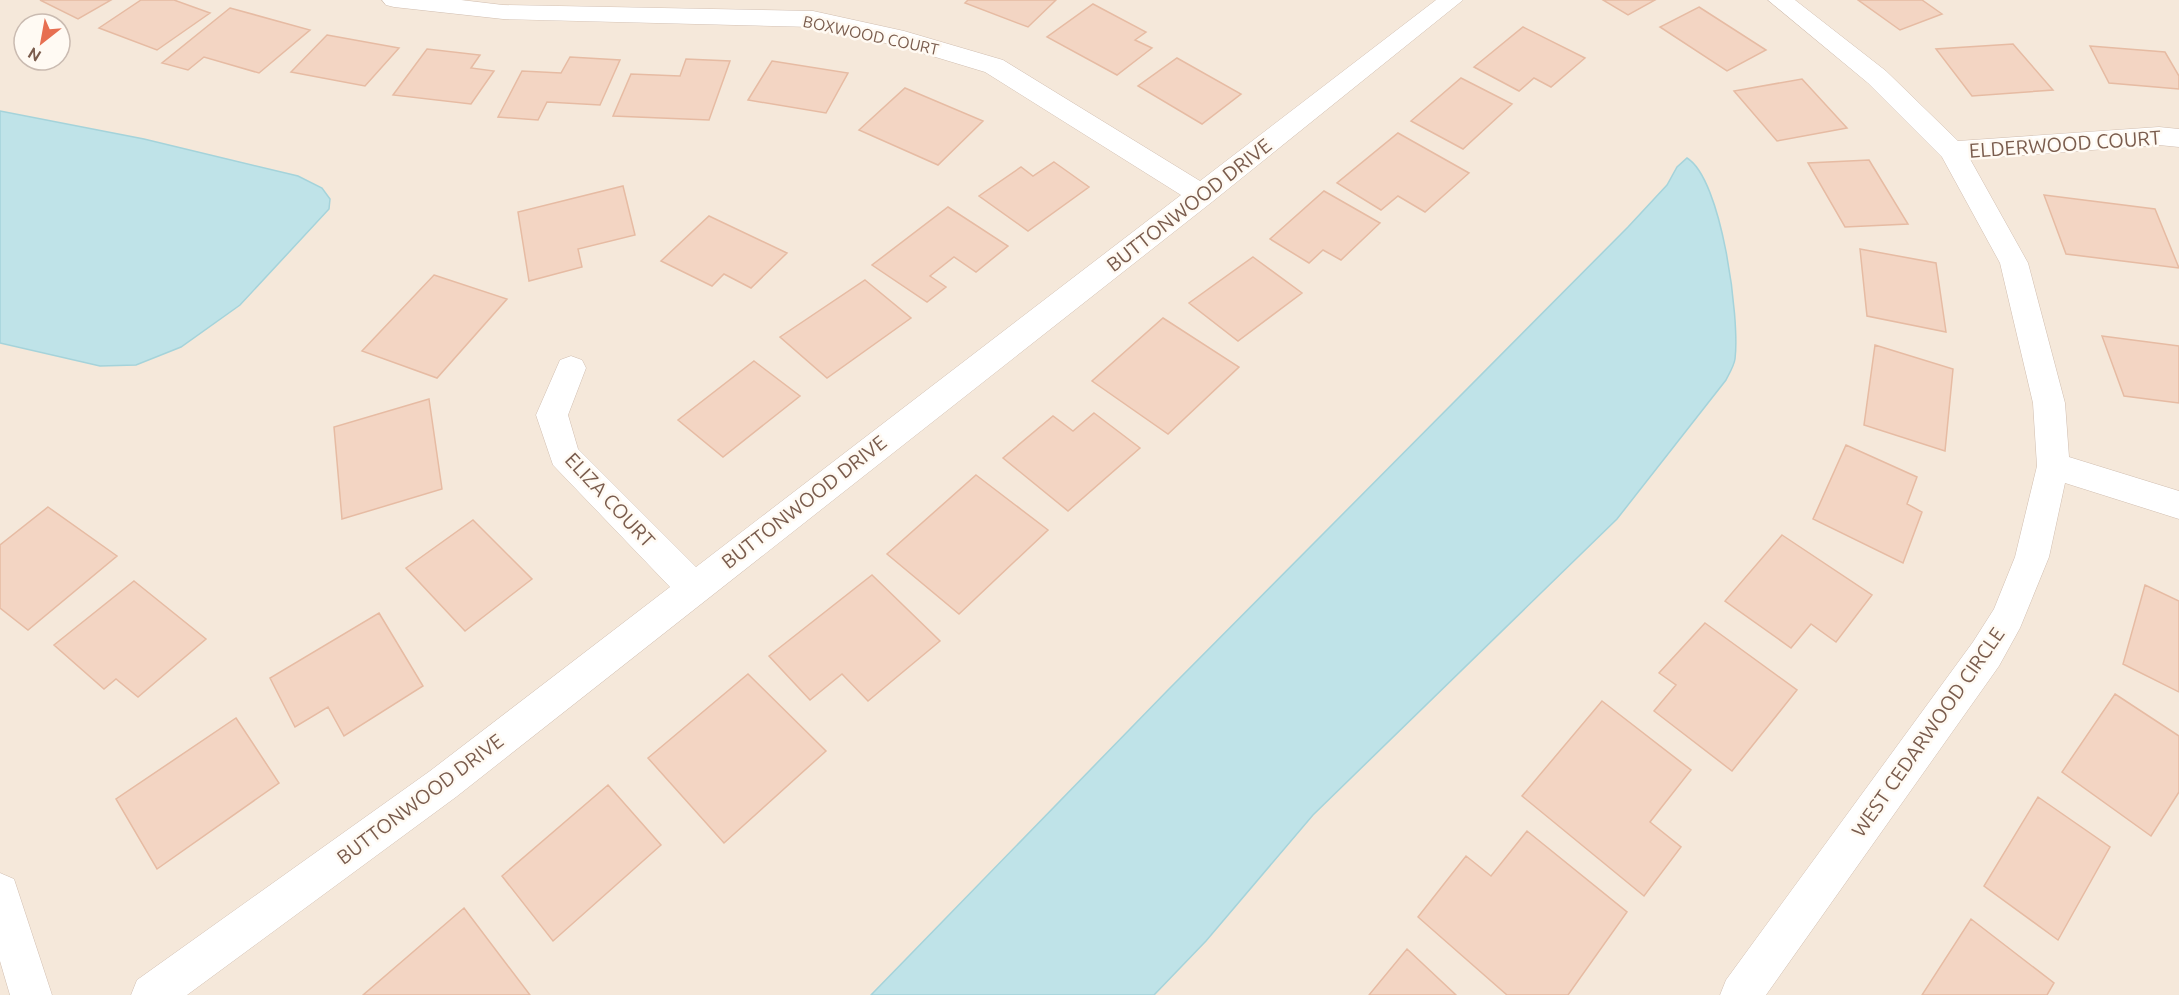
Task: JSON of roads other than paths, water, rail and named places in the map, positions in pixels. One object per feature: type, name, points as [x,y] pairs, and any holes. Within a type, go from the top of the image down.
[{"type":"street","name":"BOXWOOD COURT","points":[[394,0],[503,12],[813,19],[904,39],[994,66],[1202,195]]},
{"type":"street","name":"BUTTONWOOD DRIVE","points":[[152,995],[443,784],[693,587],[1202,195],[1450,0]]},
{"type":"street","name":"WEST CEDARWOOD CIRCLE","points":[[1741,995],[1986,654],[2008,617],[2032,557],[2053,466],[2049,403],[2014,263],[1952,151],[1877,77],[1780,0]]},
{"type":"street","name":"ELDERWOOD COURT","points":[[1952,151],[2159,136],[2179,138]]},
{"type":"street","name":"ELIZA COURT","points":[[571,368],[552,415],[564,456],[693,587]]},
{"type":"street","points":[[2053,466],[2179,505]]},
{"type":"street","points":[[0,892],[31,995]]},
{"type":"water","points":[[0,111],[144,139],[298,176],[322,188],[330,199],[329,209],[240,305],[181,347],[136,365],[100,366],[0,343]]},
{"type":"water","points":[[1687,158],[1699,171],[1710,193],[1726,251],[1735,314],[1736,340],[1734,362],[1726,380],[1617,519],[1313,815],[1206,941],[1154,995],[871,995],[1168,690],[1628,227],[1667,185],[1677,167]]}]
